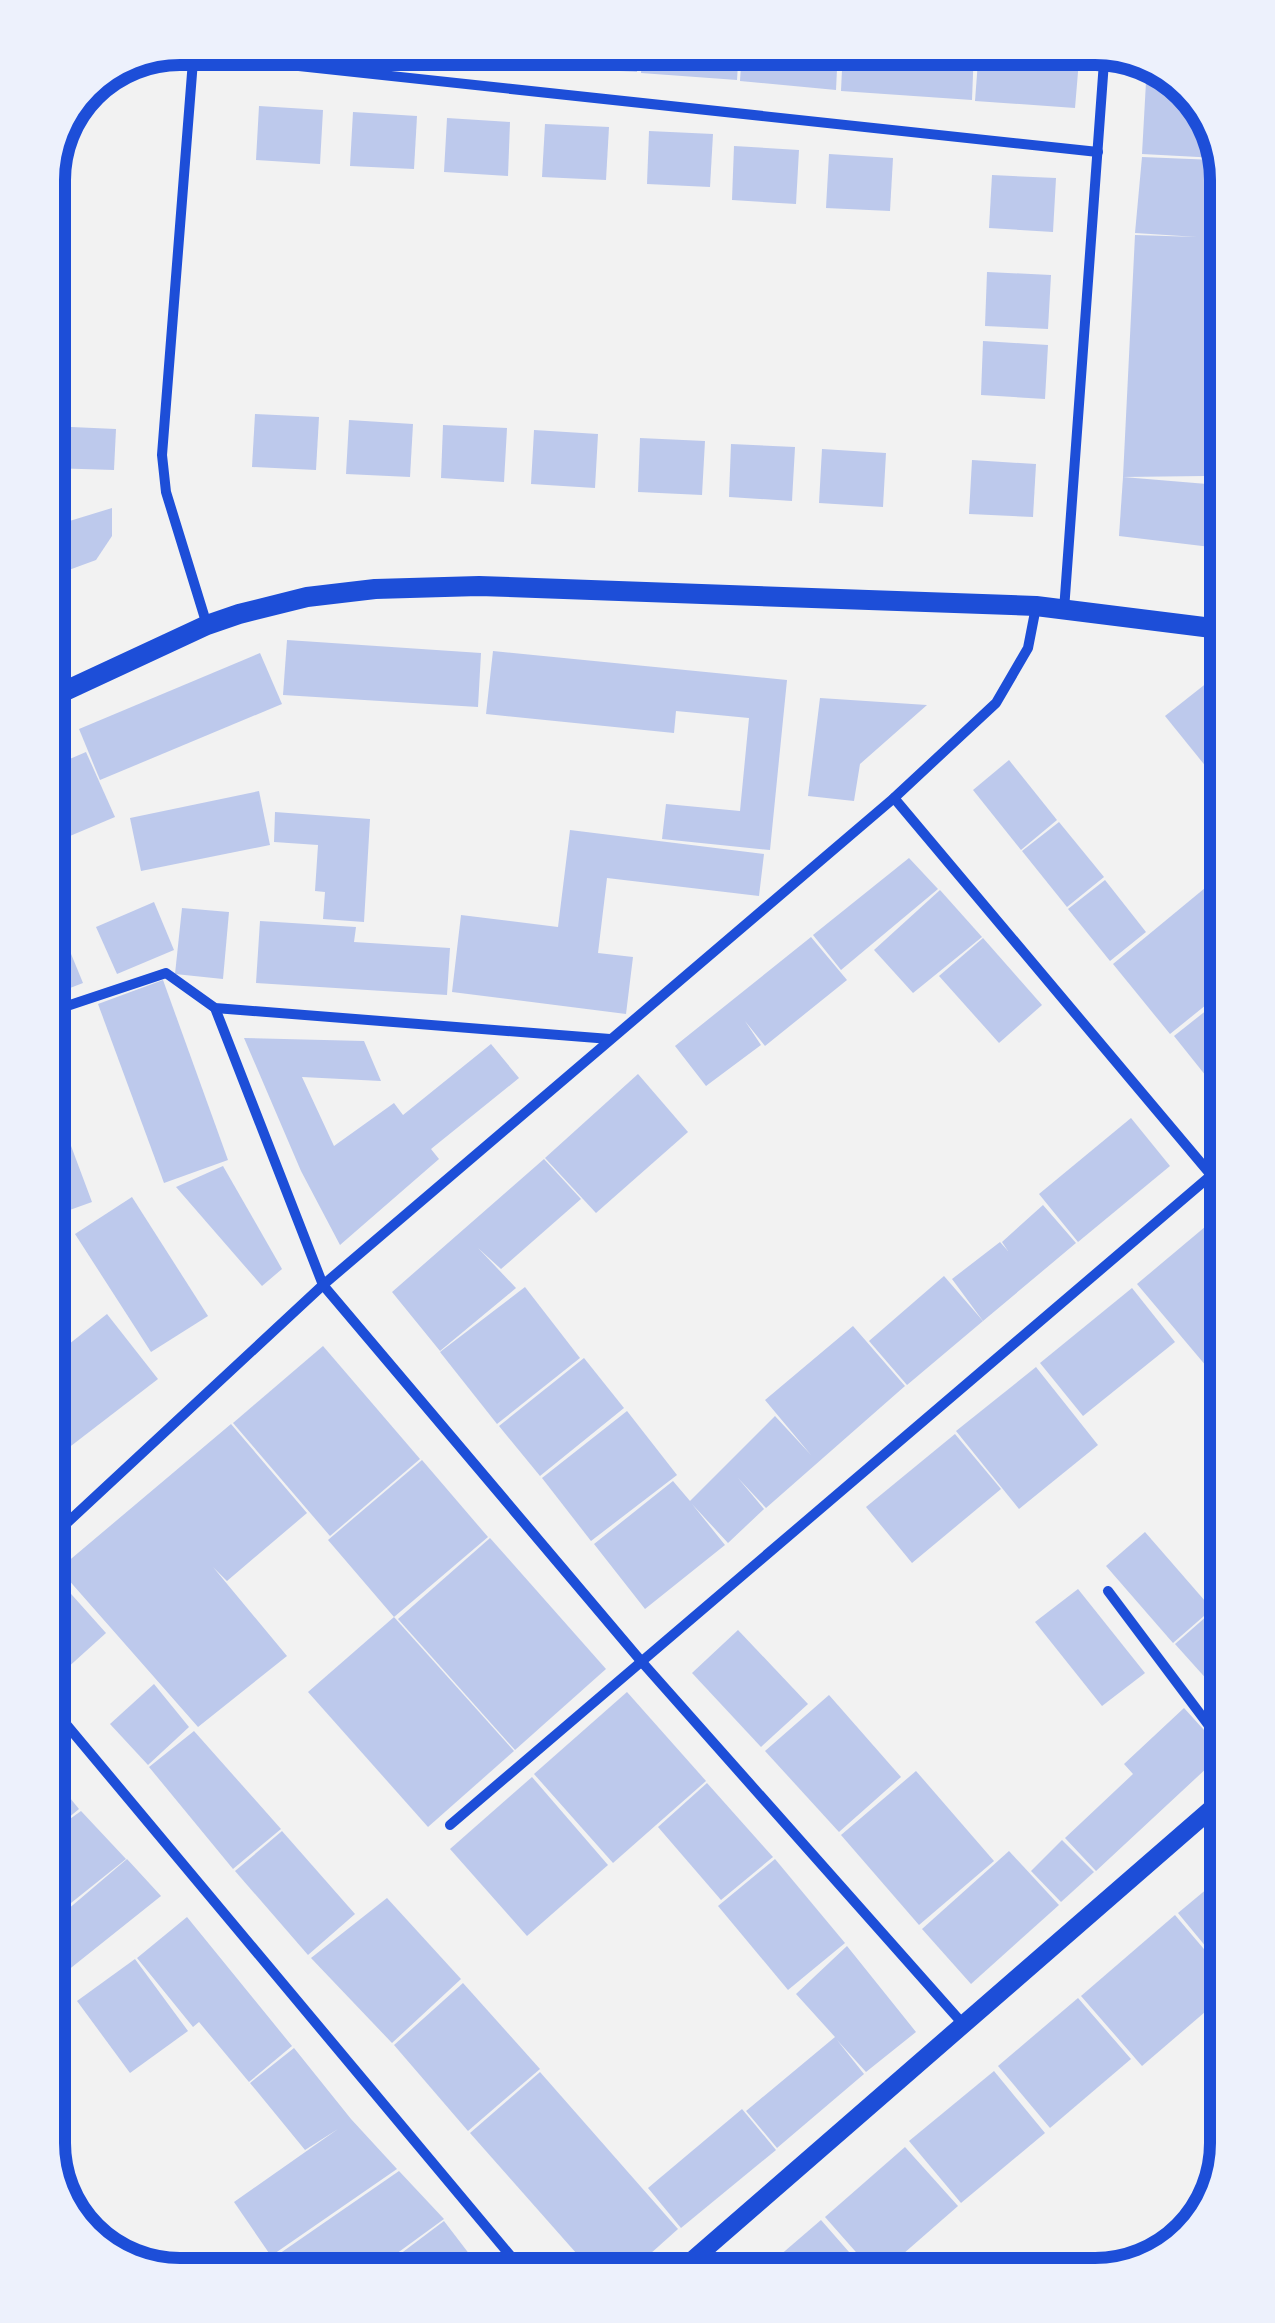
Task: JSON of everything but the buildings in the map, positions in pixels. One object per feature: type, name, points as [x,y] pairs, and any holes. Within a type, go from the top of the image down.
[{"type":"main road","points":[[65,691],[206,625],[273,604],[410,587],[479,586],[1036,606],[1210,629]]},
{"type":"street","points":[[193,65],[162,455],[166,492],[206,625]]},
{"type":"street","points":[[319,65],[1098,152]]},
{"type":"street","points":[[1064,610],[1104,65]]},
{"type":"street","points":[[65,1524],[324,1284],[894,798],[996,703],[1028,648],[1036,606]]},
{"type":"street","points":[[894,798],[1210,1173]]},
{"type":"street","points":[[65,1007],[166,972],[215,1008],[610,1039]]},
{"type":"street","points":[[215,1008],[324,1284],[641,1661],[963,2024]]},
{"type":"street","points":[[450,1825],[1210,1177]]},
{"type":"street","points":[[1108,1592],[1210,1727]]},
{"type":"street","points":[[65,1723],[512,2258]]},
{"type":"street","points":[[695,2258],[1210,1811]]}]
